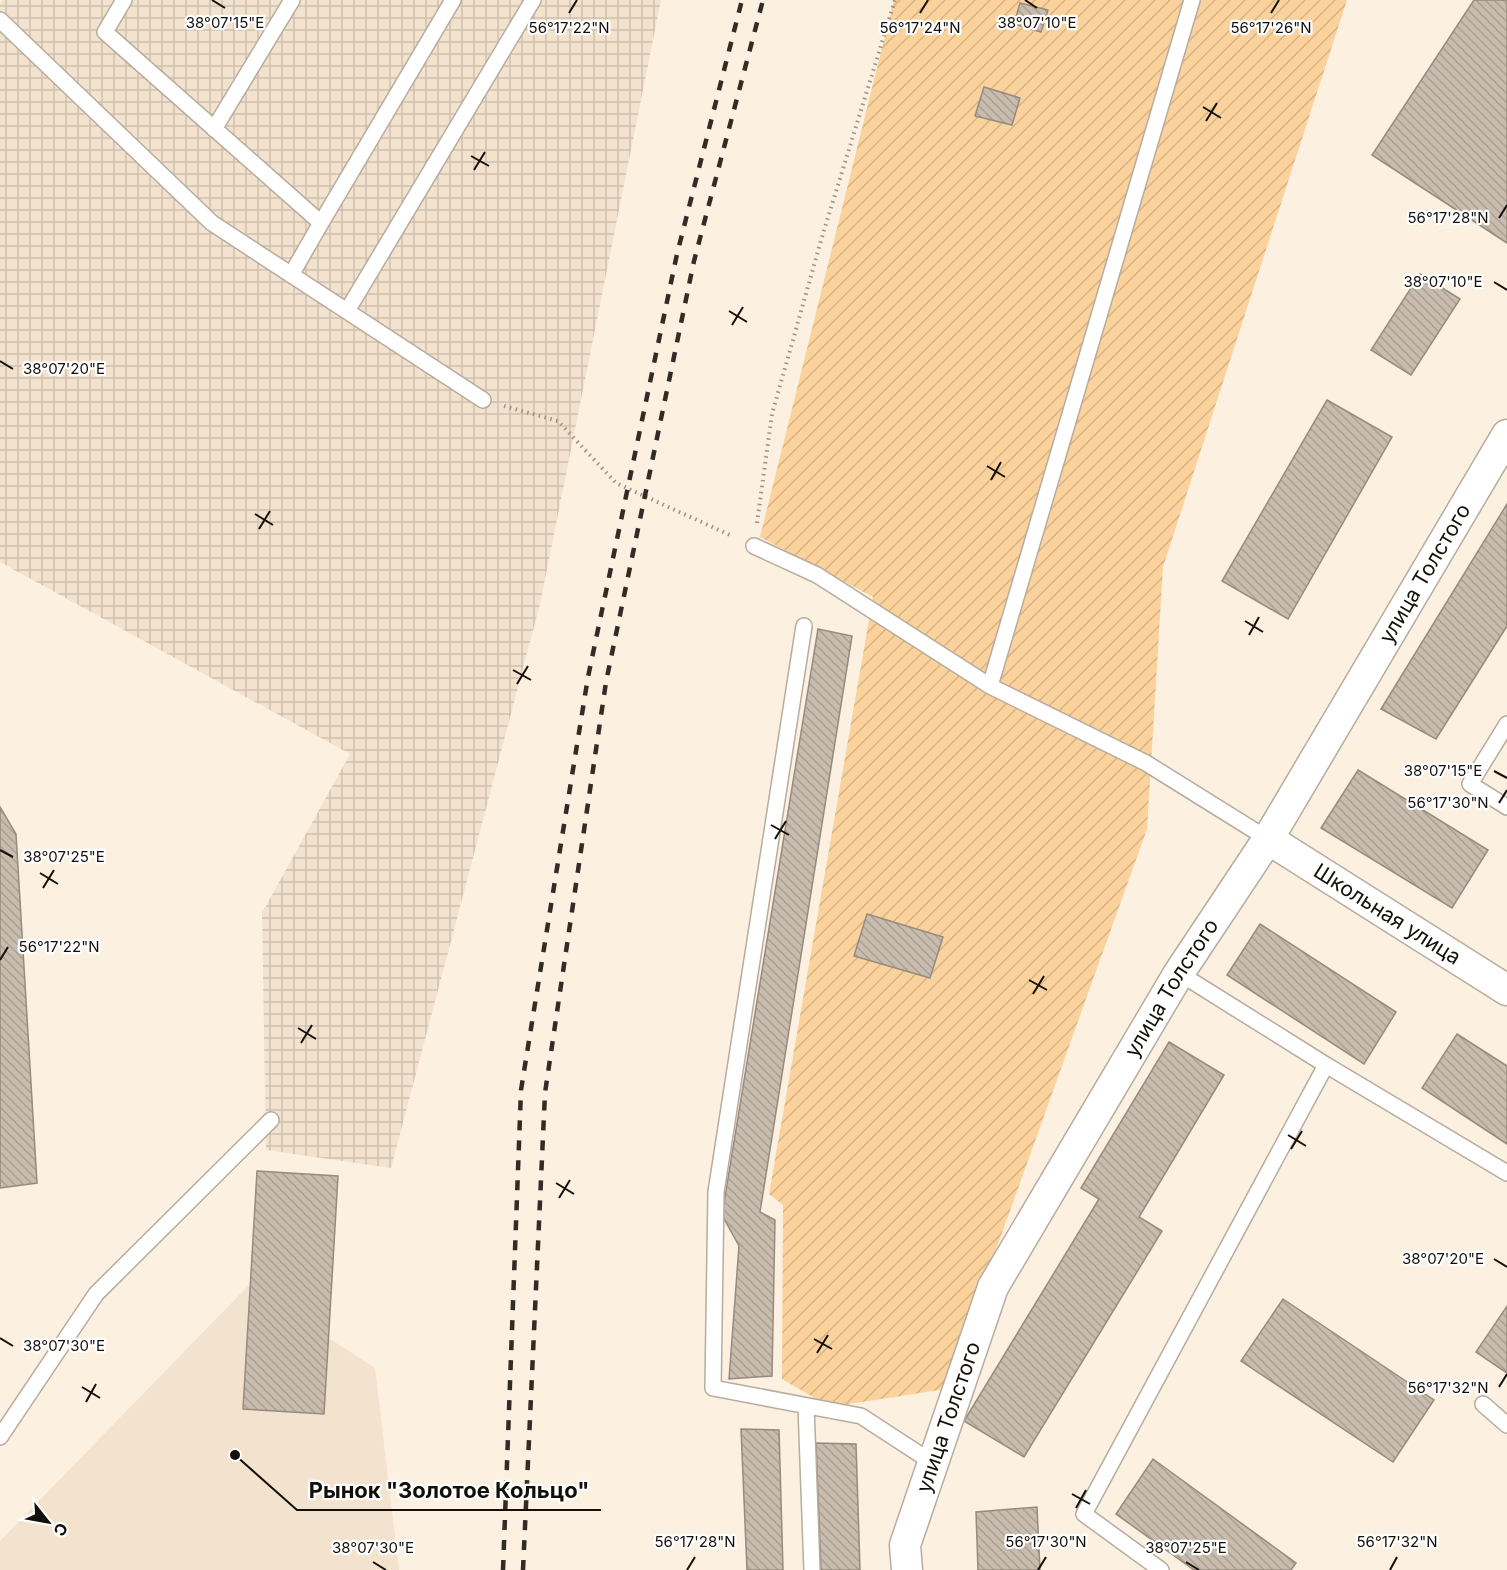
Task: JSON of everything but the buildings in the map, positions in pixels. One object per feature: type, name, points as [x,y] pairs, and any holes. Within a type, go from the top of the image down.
[{"type":"street","name":"улица Толстого","points":[[906,1570],[905,1545],[993,1287],[1179,973],[1268,839],[1507,435]]},
{"type":"street","name":"Школьная улица","points":[[1268,839],[1507,990]]},
{"type":"lane","points":[[124,0],[105,32],[321,224]]},
{"type":"lane","points":[[214,129],[292,0]]},
{"type":"lane","points":[[291,275],[453,0]]},
{"type":"lane","points":[[347,311],[533,0]]},
{"type":"lane","points":[[990,686],[1192,0]]},
{"type":"lane","points":[[0,20],[212,223],[483,400]]},
{"type":"lane","points":[[754,546],[817,575],[990,686],[1146,763],[1268,839]]},
{"type":"lane","points":[[804,626],[716,1192],[713,1388],[861,1416],[933,1463]]},
{"type":"lane","points":[[1507,724],[1470,784],[1507,807]]},
{"type":"lane","points":[[1179,973],[1326,1065],[1507,1173]]},
{"type":"lane","points":[[1161,1570],[1084,1514],[1326,1065]]},
{"type":"lane","points":[[0,1437],[96,1294],[271,1120]]},
{"type":"lane","points":[[1483,1404],[1507,1425]]},
{"type":"lane","points":[[806,1406],[812,1570]]},
{"type":"path","points":[[483,400],[558,422],[616,483],[754,546],[772,414],[822,237],[895,0]]},
{"type":"shaded area","points":[[2,0],[661,0],[540,604],[391,1168],[266,1150],[262,913],[350,754],[0,562],[0,4]]},
{"type":"shaded area","points":[[894,0],[1347,0],[1163,567],[1147,829],[946,1389],[830,1407],[782,1379],[783,1205],[769,1194],[873,597],[760,537]]},
{"type":"shaded area","points":[[248,1286],[375,1368],[399,1570],[0,1570],[0,1541]]},
{"type":"railway","points":[[503,1570],[521,1090],[588,677],[677,254],[742,0]]},
{"type":"railway","points":[[523,1570],[545,1093],[606,682],[694,261],[763,0]]},
{"type":"place","name":"Рынок \"Золотое Кольцо\"","points":[[235,1455]]}]
